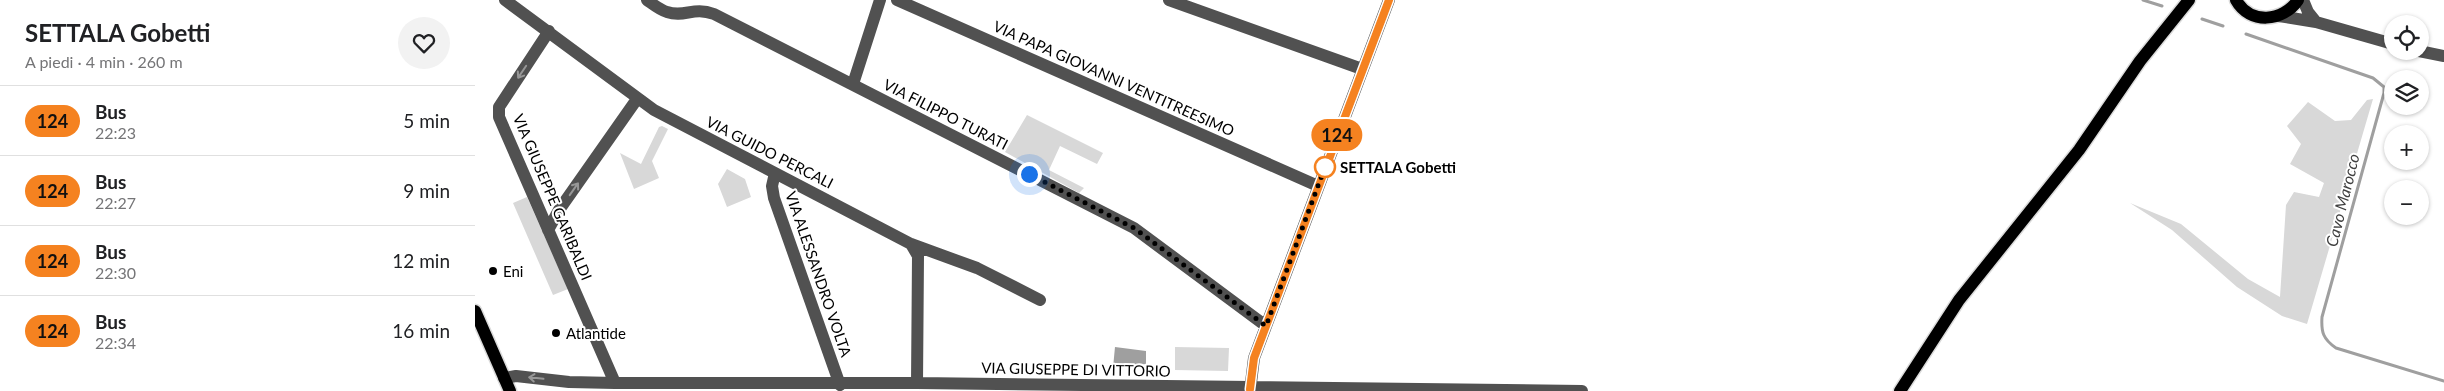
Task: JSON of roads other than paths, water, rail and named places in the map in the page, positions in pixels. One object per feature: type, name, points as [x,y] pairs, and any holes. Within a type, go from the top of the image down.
[{"type":"main road","points":[[1901,391],[1959,300],[2079,150],[2140,61],[2189,0]]},
{"type":"main road","points":[[2236,0],[2243,10],[2257,17],[2279,16],[2293,7],[2298,0]]},
{"type":"main road","points":[[475,311],[510,391]]},
{"type":"street","name":"VIA GUIDO PERCALI","points":[[505,0],[637,100],[911,244],[977,268],[1040,300]]},
{"type":"street","name":"VIA FILIPPO TURATI","points":[[647,0],[666,12],[683,13],[703,9],[714,14],[1134,228],[1266,326]]},
{"type":"street","points":[[683,13],[687,0]]},
{"type":"street","points":[[853,84],[879,0]]},
{"type":"street","name":"VIA PAPA GIOVANNI VENTITREESIMO","points":[[897,0],[1318,186]]},
{"type":"street","points":[[1169,0],[1362,69]]},
{"type":"street","points":[[1250,390],[1254,358],[1389,0]]},
{"type":"street","points":[[2303,0],[2317,22]]},
{"type":"street","points":[[2279,16],[2317,22],[2384,41]]},
{"type":"street","name":"VIA GIUSEPPE GARIBALDI","points":[[549,32],[499,107],[499,117],[615,383]]},
{"type":"street","points":[[2429,53],[2444,56]]},
{"type":"street","points":[[548,230],[559,210],[637,100]]},
{"type":"street","name":"VIA ALESSANDRO VOLTA","points":[[775,173],[772,186],[773,198],[840,385]]},
{"type":"street","points":[[911,244],[918,256],[917,383]]},
{"type":"street","name":"VIA GIUSEPPE DI VITTORIO","points":[[504,378],[516,376],[569,382],[615,383],[840,385],[917,383],[1250,390],[1582,391]]},
{"type":"street","name":"VIA GIUSEPPE DI VITTORIO","points":[[549,391],[569,382]]},
{"type":"waterway","name":"Cavo Marocco","points":[[2143,0],[2162,6]]},
{"type":"waterway","name":"Cavo Marocco","points":[[2202,19],[2223,26]]},
{"type":"waterway","name":"Cavo Marocco","points":[[2246,34],[2373,78],[2384,87],[2384,93],[2322,317],[2322,327],[2326,338],[2336,348],[2444,381]]},
{"type":"place","name":"SETTALA Gobetti","points":[[1325,167]]},
{"type":"place","name":"Eni","points":[[493,271]]},
{"type":"place","name":"Atlantide","points":[[556,333]]}]
